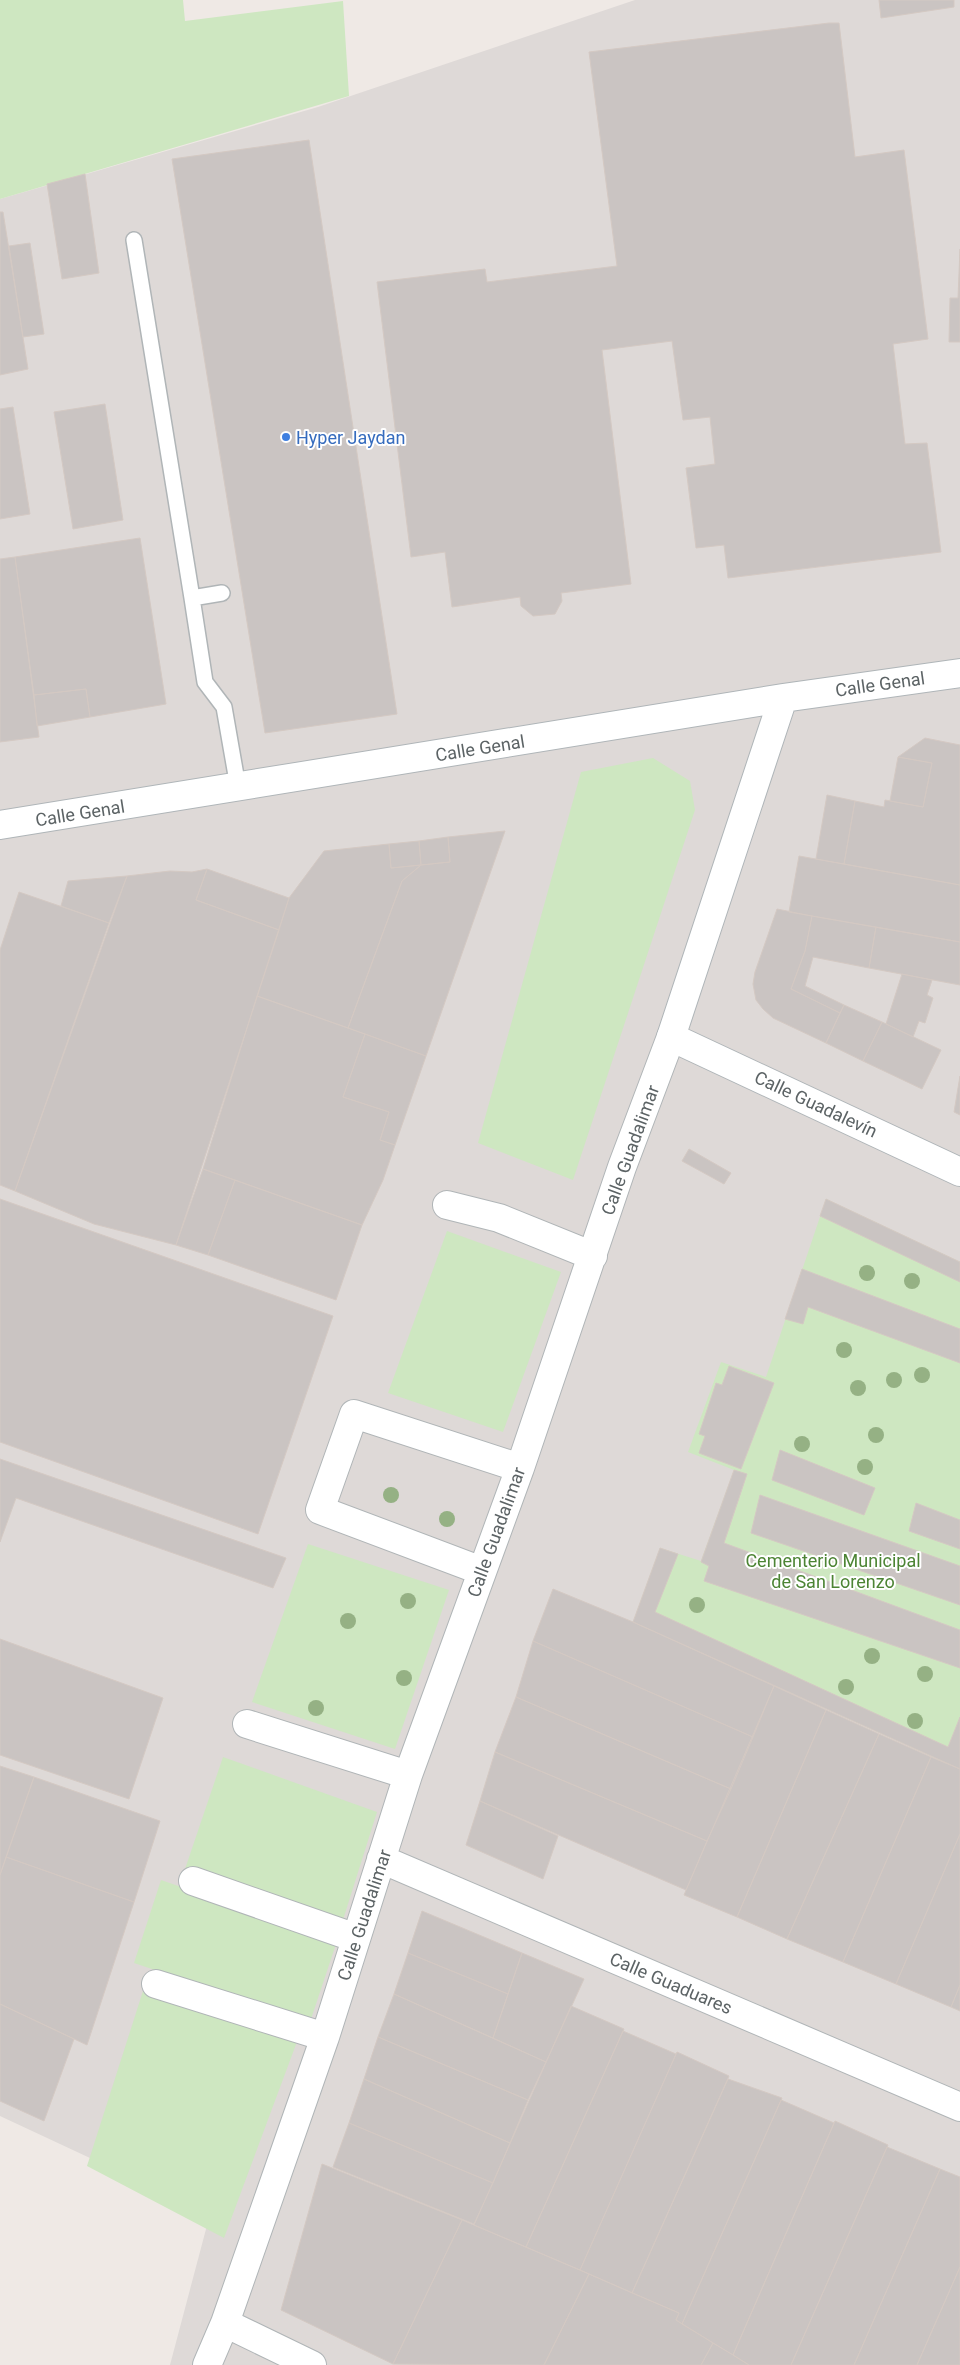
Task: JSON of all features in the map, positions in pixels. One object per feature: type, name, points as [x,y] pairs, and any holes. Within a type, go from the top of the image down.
[{"type":"street","name":"Calle Genal","points":[[0,825],[238,788],[783,698],[960,673]]},
{"type":"street","name":"Calle Guadalimar","points":[[208,2365],[225,2323],[325,2037],[408,1775],[520,1468],[622,1167],[671,1037],[783,698]]},
{"type":"street","name":"Calle Guadalevín","points":[[671,1037],[960,1172]]},
{"type":"street","points":[[447,1205],[499,1218],[593,1256]]},
{"type":"street","points":[[482,1571],[320,1510],[354,1414],[520,1468]]},
{"type":"street","points":[[247,1724],[408,1775]]},
{"type":"street","name":"Calle Guaduares","points":[[382,1859],[960,2107]]},
{"type":"street","points":[[193,1881],[356,1938]]},
{"type":"street","points":[[156,1984],[325,2037]]},
{"type":"street","points":[[225,2323],[312,2365]]},
{"type":"lane","points":[[134,240],[205,682],[224,706],[238,788]]},
{"type":"lane","points":[[192,598],[222,593]]},
{"type":"shaded area","points":[[635,0],[960,0],[960,2365],[170,2365],[210,2214],[0,2116],[0,199],[318,107]]},
{"type":"green space","points":[[0,0],[183,0],[185,21],[343,1],[349,96],[0,199]]},
{"type":"green space","points":[[653,758],[690,781],[695,810],[573,1180],[478,1143],[581,772]]},
{"type":"green space","name":"Cementerio Municipal de San Lorenzo","points":[[826,1199],[960,1262],[960,1769],[633,1622],[660,1548],[701,1561],[734,1470],[688,1452],[721,1362],[766,1377]]},
{"type":"green space","points":[[447,1231],[561,1272],[503,1432],[388,1393]]},
{"type":"green space","points":[[308,1544],[449,1590],[395,1749],[252,1702]]},
{"type":"green space","points":[[223,1757],[377,1812],[342,1923],[185,1869]]},
{"type":"green space","points":[[161,1880],[337,1941],[310,2022],[134,1963]]},
{"type":"green space","points":[[143,1991],[298,2039],[224,2238],[87,2166]]},
{"type":"building","points":[[879,0],[954,0],[954,7],[881,18]]},
{"type":"building","points":[[839,23],[855,157],[904,150],[928,339],[893,344],[905,444],[927,443],[941,552],[728,578],[724,545],[696,548],[686,468],[715,464],[710,417],[683,420],[672,341],[602,350],[631,584],[561,593],[562,601],[555,614],[533,616],[521,606],[520,597],[452,607],[445,552],[411,557],[377,282],[485,269],[487,282],[617,266],[589,52]]},
{"type":"building","name":"Hyper Jaydan","points":[[309,140],[397,714],[265,733],[172,159]]},
{"type":"building","points":[[85,174],[99,273],[62,279],[47,184]]},
{"type":"building","points":[[0,212],[3,212],[28,369],[0,375]]},
{"type":"building","points":[[30,243],[44,334],[23,337],[9,246]]},
{"type":"building","points":[[960,249],[960,342],[949,342],[950,298],[958,298]]},
{"type":"building","points":[[105,404],[123,520],[73,529],[54,412]]},
{"type":"building","points":[[13,407],[30,514],[0,519],[0,409]]},
{"type":"building","points":[[140,538],[166,704],[90,717],[86,689],[34,695],[15,557]]},
{"type":"building","points":[[15,557],[39,737],[0,742],[0,559]]},
{"type":"building","points":[[86,689],[90,717],[37,726],[34,695]]},
{"type":"building","points":[[925,738],[960,745],[960,885],[844,864],[855,801],[884,807],[885,800],[923,807],[932,763],[898,757]]},
{"type":"building","points":[[898,757],[932,763],[923,807],[890,801]]},
{"type":"building","points":[[827,795],[855,801],[844,864],[816,859]]},
{"type":"building","points":[[505,831],[426,1056],[348,1028],[402,881],[421,865],[450,862],[448,837]]},
{"type":"building","points":[[448,837],[450,862],[421,865],[419,841]]},
{"type":"building","points":[[419,841],[421,865],[391,868],[389,844]]},
{"type":"building","points":[[389,844],[391,868],[421,865],[402,881],[348,1028],[257,996],[289,898],[324,851]]},
{"type":"building","points":[[799,856],[960,885],[960,942],[789,912]]},
{"type":"building","points":[[207,869],[289,898],[279,930],[196,900]]},
{"type":"building","points":[[207,869],[196,900],[279,930],[176,1245],[94,1224],[15,1191],[127,876],[170,871],[192,872]]},
{"type":"building","points":[[127,876],[109,923],[61,906],[68,881]]},
{"type":"building","points":[[19,892],[109,923],[15,1191],[0,1185],[0,950]]},
{"type":"building","points":[[777,909],[812,916],[805,951],[791,989],[840,1013],[826,1043],[773,1018],[756,1000],[753,984],[755,972]]},
{"type":"building","points":[[812,916],[876,927],[869,968],[813,957],[805,986],[844,1005],[840,1013],[791,989],[805,951]]},
{"type":"building","points":[[876,927],[960,942],[960,985],[869,968]]},
{"type":"building","points":[[902,974],[932,980],[927,995],[933,998],[925,1023],[919,1021],[913,1037],[886,1024]]},
{"type":"building","points":[[257,996],[365,1034],[343,1097],[389,1112],[380,1140],[395,1145],[383,1180],[362,1225],[203,1169]]},
{"type":"building","points":[[844,1005],[882,1022],[863,1061],[826,1043]]},
{"type":"building","points":[[882,1022],[941,1050],[922,1089],[863,1061]]},
{"type":"building","points":[[365,1034],[426,1056],[395,1145],[380,1140],[389,1112],[343,1097]]},
{"type":"building","points":[[960,1076],[960,1115],[954,1112]]},
{"type":"building","points":[[689,1149],[731,1173],[724,1184],[682,1161]]},
{"type":"building","points":[[203,1169],[235,1180],[208,1255],[176,1245]]},
{"type":"building","points":[[235,1180],[362,1225],[336,1300],[208,1255]]},
{"type":"building","points":[[0,1199],[333,1316],[258,1534],[0,1442]]},
{"type":"building","points":[[826,1199],[960,1262],[960,1282],[820,1216]]},
{"type":"building","points":[[802,1269],[960,1329],[960,1363],[808,1307],[803,1324],[785,1319]]},
{"type":"building","points":[[729,1366],[774,1383],[741,1469],[699,1453],[705,1436],[699,1434],[716,1383],[722,1385]]},
{"type":"building","points":[[780,1450],[875,1488],[864,1515],[772,1480]]},
{"type":"building","points":[[0,1459],[286,1558],[273,1588],[16,1498],[0,1542]]},
{"type":"building","points":[[734,1470],[747,1474],[724,1543],[960,1630],[960,1668],[704,1581],[709,1566],[701,1562]]},
{"type":"building","points":[[760,1495],[960,1566],[960,1605],[751,1533]]},
{"type":"building","points":[[916,1503],[960,1520],[960,1549],[909,1531]]},
{"type":"building","points":[[660,1548],[678,1554],[655,1612],[948,1747],[960,1717],[960,1769],[633,1622]]},
{"type":"building","points":[[553,1589],[633,1622],[774,1686],[753,1737],[533,1641]]},
{"type":"building","points":[[0,1639],[163,1698],[129,1799],[0,1755]]},
{"type":"building","points":[[533,1641],[753,1737],[731,1789],[516,1697]]},
{"type":"building","points":[[774,1686],[826,1710],[737,1917],[684,1895]]},
{"type":"building","points":[[516,1697],[731,1789],[707,1841],[495,1752]]},
{"type":"building","points":[[826,1710],[879,1734],[787,1939],[737,1917]]},
{"type":"building","points":[[879,1734],[931,1757],[843,1962],[787,1939]]},
{"type":"building","points":[[495,1752],[707,1841],[686,1890],[480,1801]]},
{"type":"building","points":[[931,1757],[960,1769],[960,1834],[896,1984],[843,1962]]},
{"type":"building","points":[[0,1766],[34,1777],[0,1875]]},
{"type":"building","points":[[34,1777],[160,1821],[134,1902],[6,1857]]},
{"type":"building","points":[[480,1801],[558,1836],[543,1879],[466,1845]]},
{"type":"building","points":[[960,1834],[960,1985],[951,2007],[896,1984]]},
{"type":"building","points":[[6,1857],[134,1902],[87,2045],[0,2004],[0,1875]]},
{"type":"building","points":[[422,1911],[522,1953],[508,1994],[408,1953]]},
{"type":"building","points":[[408,1953],[508,1994],[493,2038],[394,1994]]},
{"type":"building","points":[[522,1953],[584,1979],[546,2062],[493,2038]]},
{"type":"building","points":[[960,1985],[960,2011],[951,2007]]},
{"type":"building","points":[[394,1994],[546,2062],[528,2100],[378,2037]]},
{"type":"building","points":[[0,2004],[74,2039],[44,2121],[0,2101]]},
{"type":"building","points":[[571,2006],[624,2029],[526,2247],[474,2225]]},
{"type":"building","points":[[623,2031],[676,2054],[580,2270],[526,2247]]},
{"type":"building","points":[[378,2037],[528,2100],[510,2143],[364,2079]]},
{"type":"building","points":[[677,2052],[729,2076],[632,2293],[580,2270]]},
{"type":"building","points":[[364,2079],[510,2143],[493,2183],[349,2123]]},
{"type":"building","points":[[728,2079],[782,2098],[682,2324],[676,2320],[679,2313],[632,2293]]},
{"type":"building","points":[[781,2100],[834,2123],[733,2355],[682,2324]]},
{"type":"building","points":[[835,2121],[888,2145],[791,2365],[749,2365],[733,2355]]},
{"type":"building","points":[[349,2123],[493,2183],[474,2224],[333,2167]]},
{"type":"building","points":[[887,2147],[940,2169],[854,2365],[791,2365]]},
{"type":"building","points":[[322,2164],[462,2220],[393,2364],[281,2310]]},
{"type":"building","points":[[940,2169],[960,2177],[960,2267],[917,2365],[854,2365]]},
{"type":"building","points":[[462,2220],[589,2274],[544,2365],[393,2364]]},
{"type":"building","points":[[960,2267],[960,2365],[917,2365]]},
{"type":"building","points":[[589,2274],[679,2313],[676,2320],[713,2343],[701,2365],[544,2365]]},
{"type":"building","points":[[713,2343],[733,2355],[749,2365],[701,2365]]},
{"type":"place","name":"Hyper Jaydan","points":[[286,437]]}]
